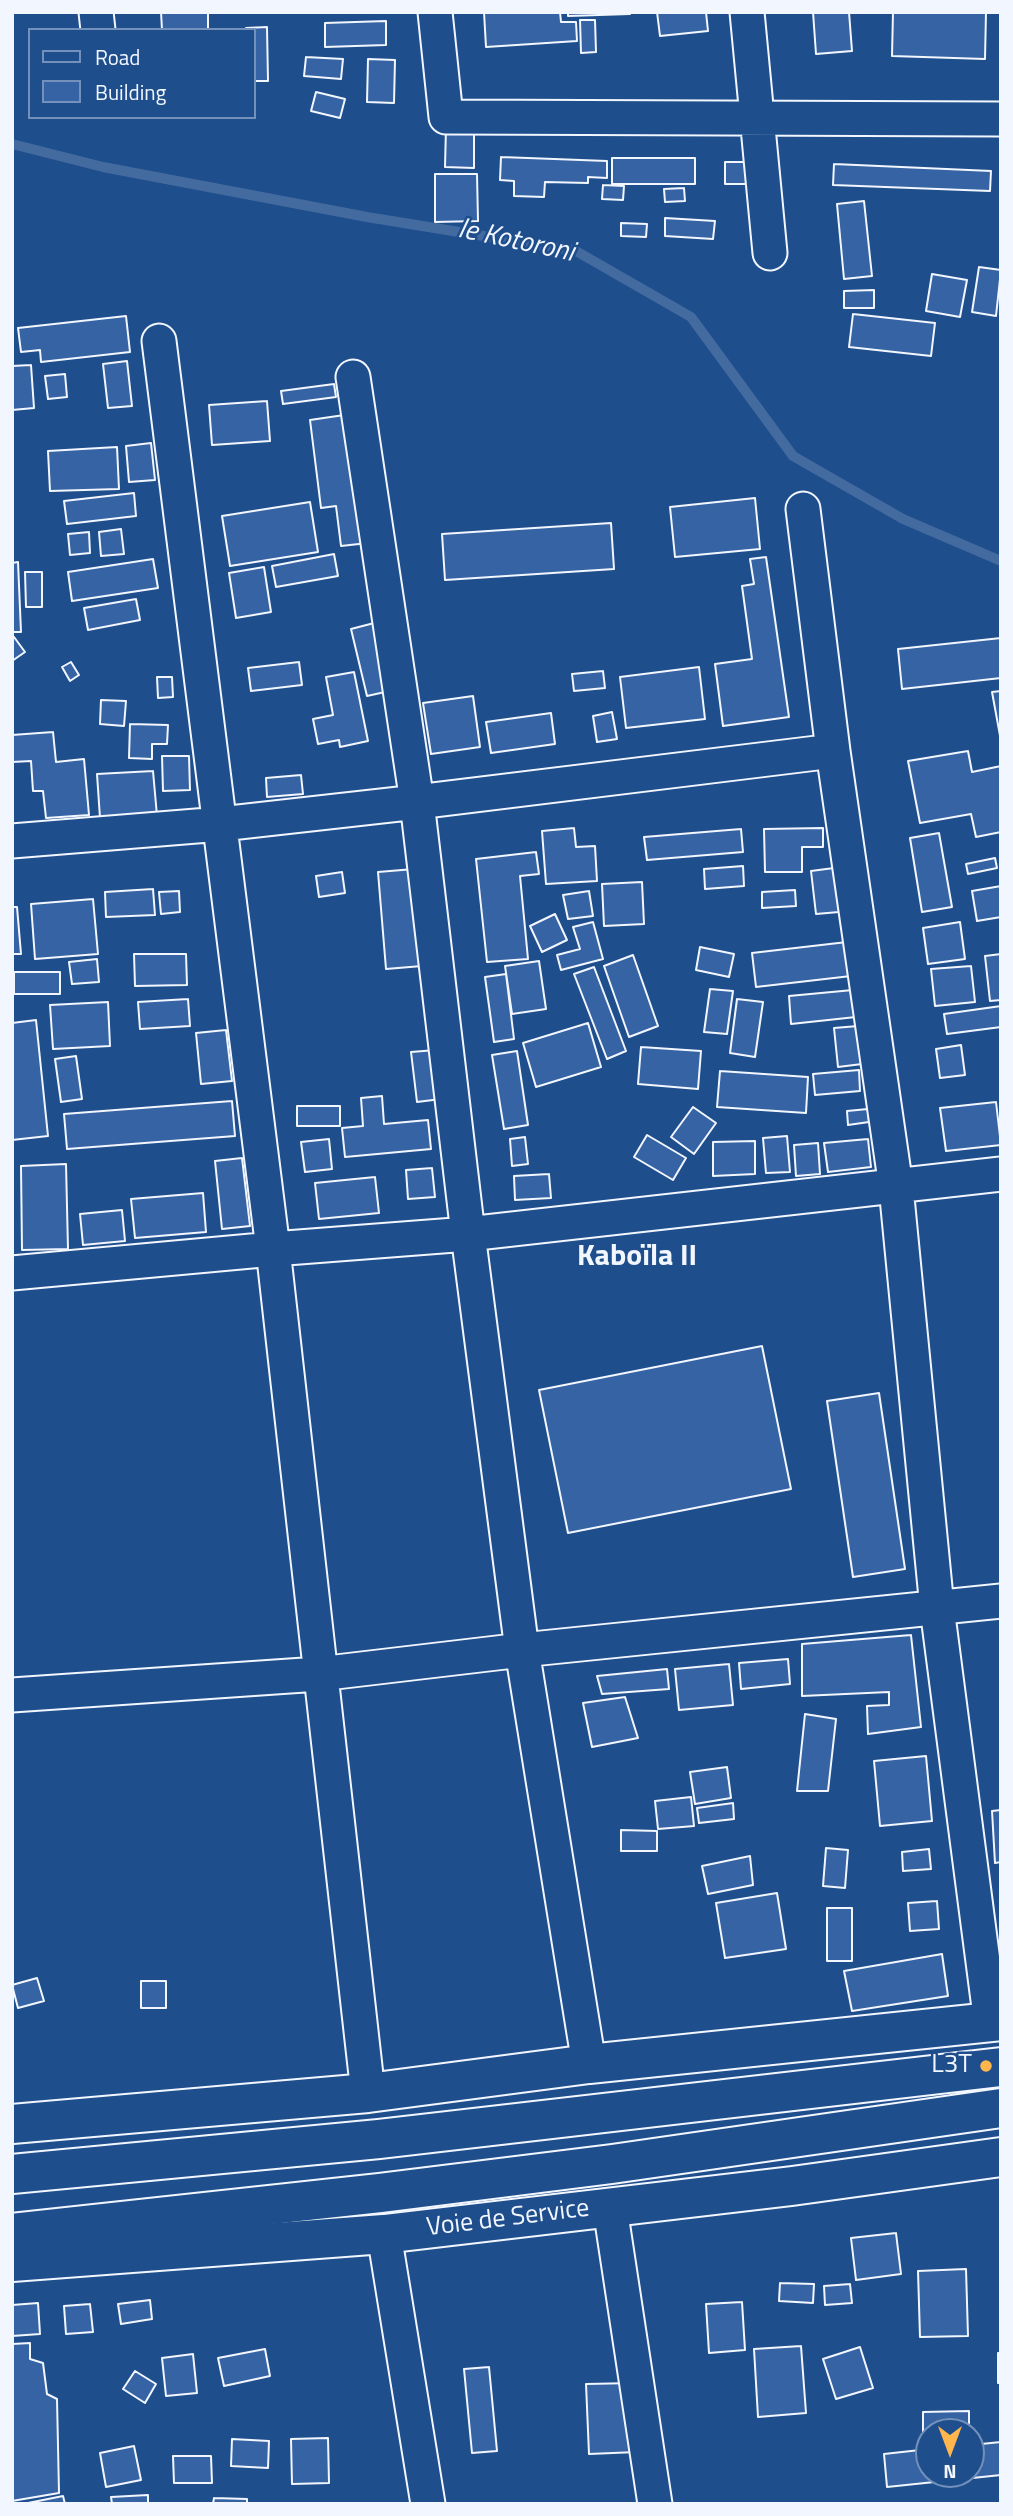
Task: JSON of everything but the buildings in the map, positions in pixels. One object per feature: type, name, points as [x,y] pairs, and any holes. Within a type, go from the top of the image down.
[{"type":"main road","points":[[12,2124],[368,2093],[589,2064],[996,2022]]},
{"type":"main road","points":[[12,2174],[379,2139],[1001,2067]]},
{"type":"main road","points":[[12,2233],[585,2167],[1001,2108]]},
{"type":"main road","name":"Voie de Service","points":[[12,2262],[384,2234],[1001,2157]]},
{"type":"street","points":[[435,12],[446,117],[1001,119]]},
{"type":"street","points":[[747,12],[770,253]]},
{"type":"street","points":[[159,341],[273,1249],[368,2093]]},
{"type":"street","points":[[352,377],[417,802],[468,1234],[522,1650],[589,2064]]},
{"type":"street","points":[[803,509],[833,751],[896,1187],[937,1608],[996,2022]]},
{"type":"street","points":[[12,841],[220,824],[833,751]]},
{"type":"street","points":[[12,1273],[468,1234],[1001,1174]]},
{"type":"street","points":[[12,1695],[319,1674],[522,1650],[1001,1601]]},
{"type":"street","points":[[610,2207],[655,2504]]},
{"type":"street","points":[[384,2234],[428,2504]]},
{"type":"waterway","name":"le Kotoroni","points":[[12,144],[103,167],[367,217],[576,251],[691,317],[793,456],[903,519],[1001,561]]},
{"type":"place","name":"L3T","points":[[986,2066]]},
{"type":"district","name":"Kaboïla II","points":[[637,1258]]}]
